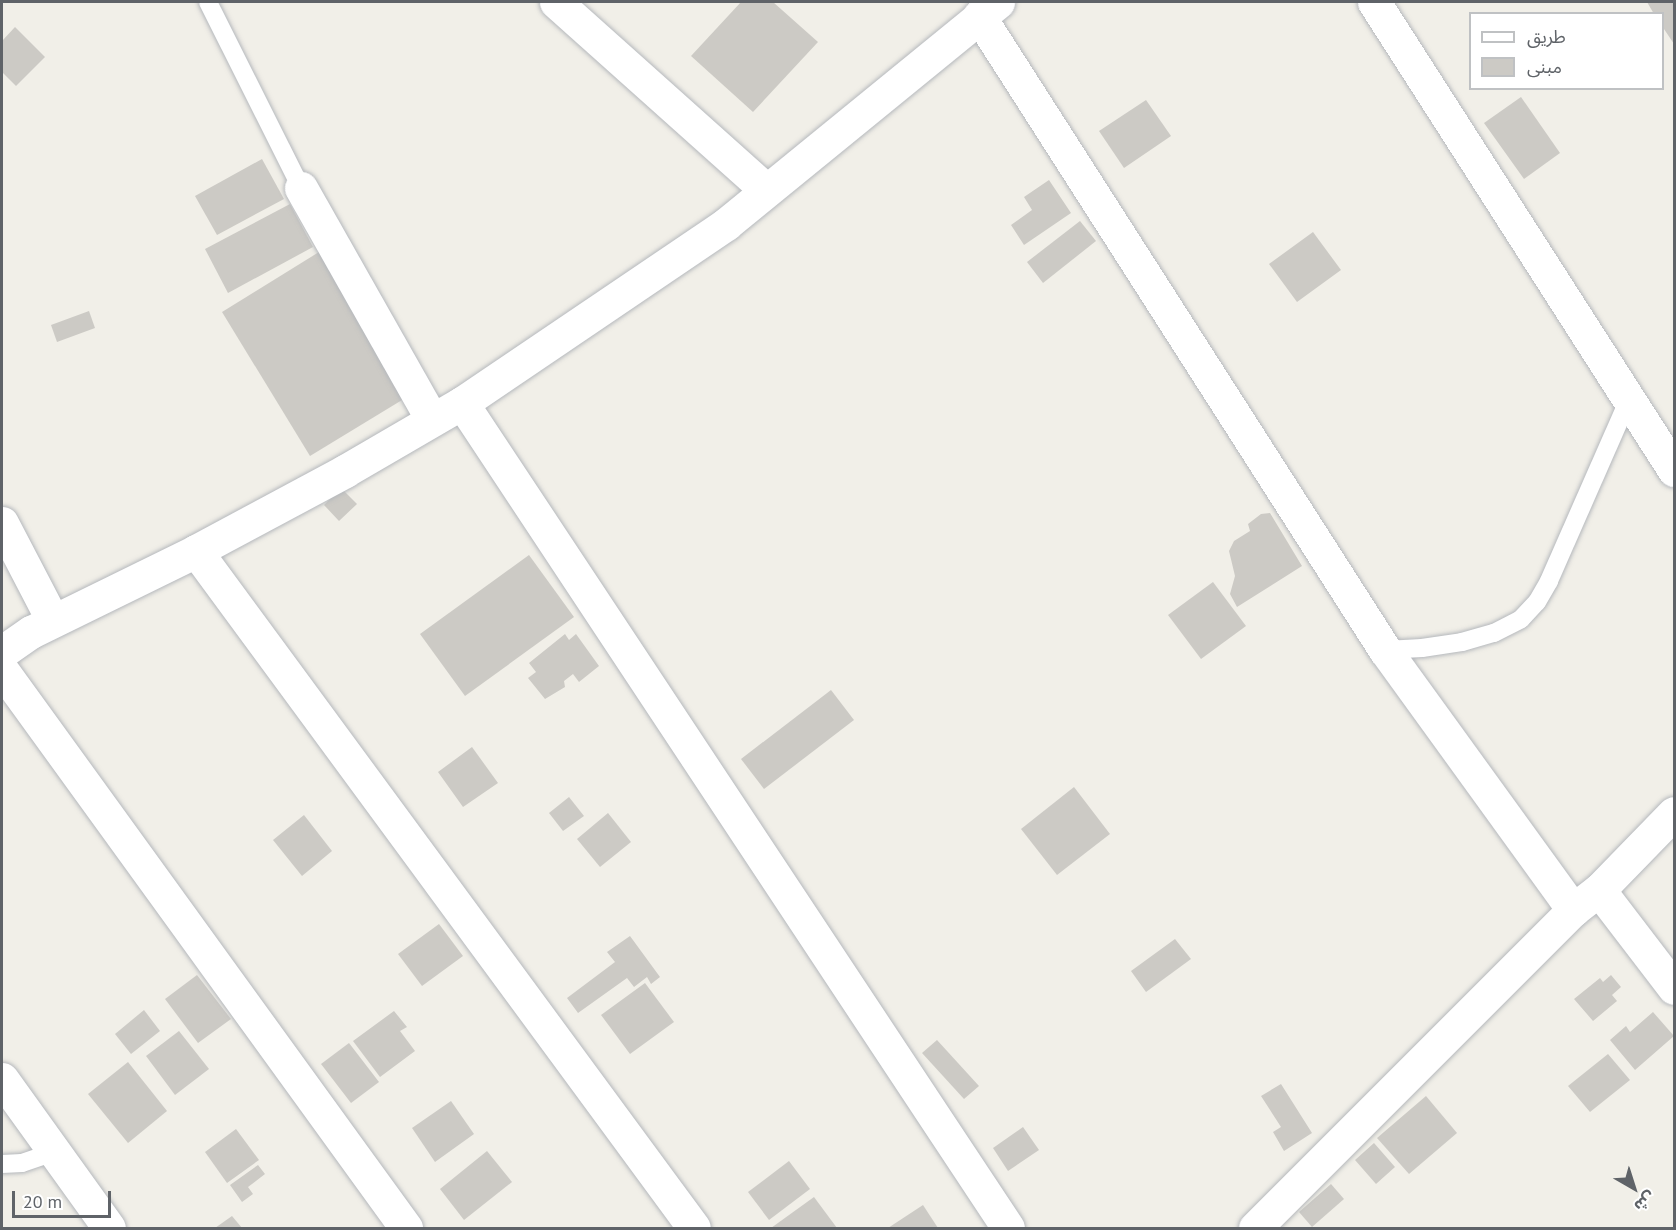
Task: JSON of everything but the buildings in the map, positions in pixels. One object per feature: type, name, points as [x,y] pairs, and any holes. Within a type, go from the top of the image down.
[{"type":"street","points":[[556,2],[766,190]]},
{"type":"street","points":[[1374,2],[1674,470]]},
{"type":"street","points":[[2,652],[53,621],[196,551],[345,471],[462,403],[726,224],[988,9],[1385,650],[1573,910]]},
{"type":"street","points":[[301,188],[432,420]]},
{"type":"street","points":[[462,403],[1008,1228]]},
{"type":"street","points":[[2,523],[53,621]]},
{"type":"street","points":[[196,551],[694,1228]]},
{"type":"street","points":[[2,670],[406,1228]]},
{"type":"street","points":[[1255,1228],[1573,910],[1599,890],[1674,813]]},
{"type":"street","points":[[1599,890],[1674,988]]},
{"type":"street","points":[[2,1079],[110,1228]]},
{"type":"lane","points":[[208,2],[301,188]]},
{"type":"lane","points":[[1385,650],[1422,648],[1462,642],[1494,633],[1521,619],[1537,602],[1554,571],[1629,399]]},
{"type":"lane","points":[[2,1164],[22,1163],[54,1152]]}]
